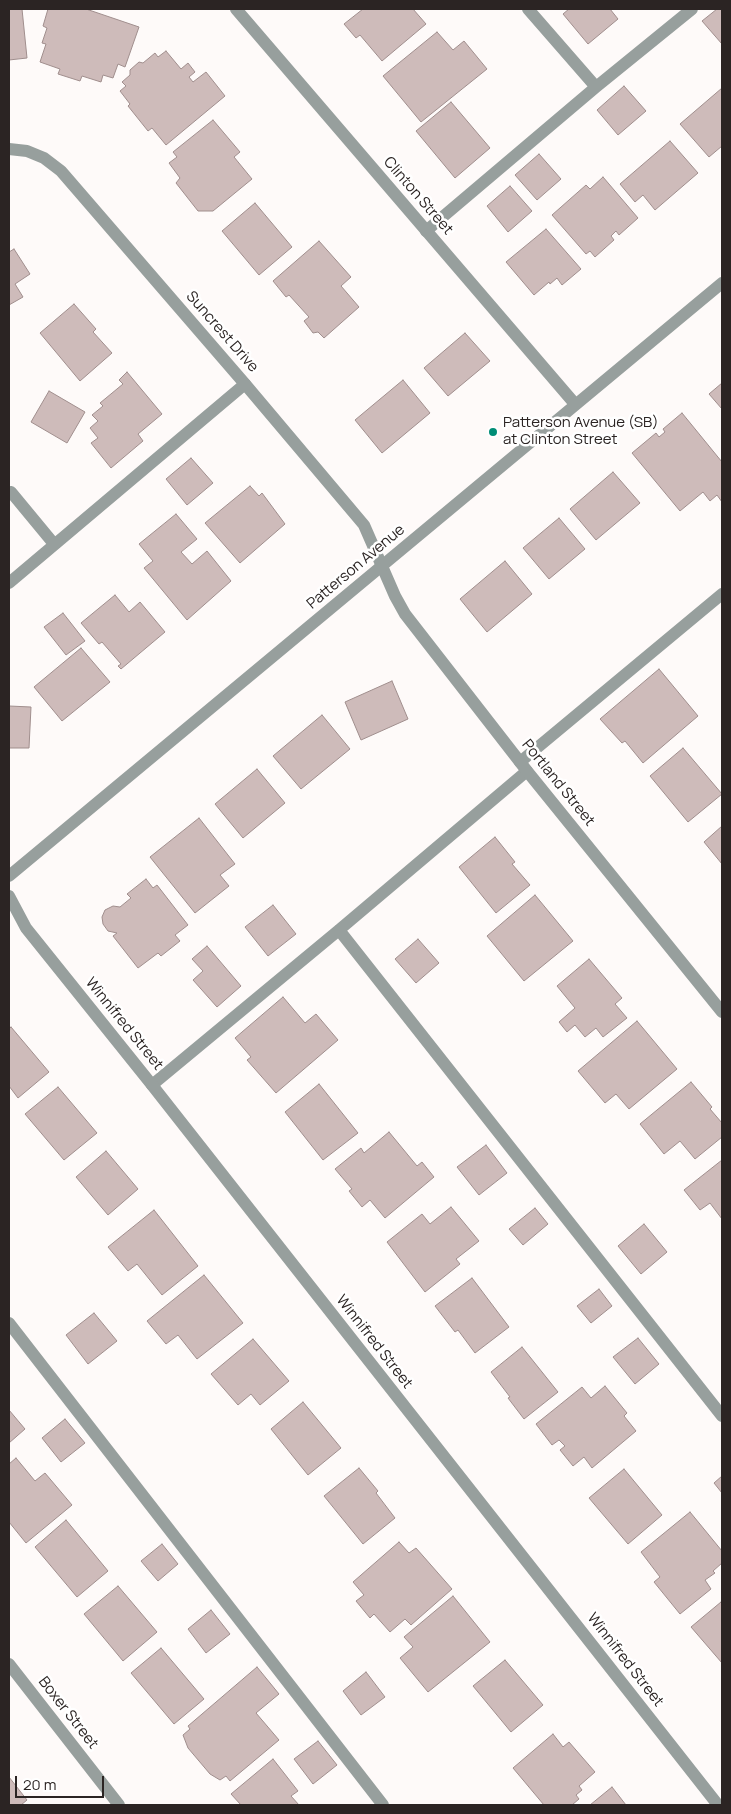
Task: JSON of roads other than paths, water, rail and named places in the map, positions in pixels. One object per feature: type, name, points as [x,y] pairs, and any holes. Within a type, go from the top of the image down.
[{"type":"street","name":"Clinton Street","points":[[236,9],[576,404]]},
{"type":"street","points":[[528,9],[596,87]]},
{"type":"street","points":[[426,231],[596,87],[692,9]]},
{"type":"street","name":"Suncrest Drive","points":[[9,150],[27,152],[44,158],[61,171],[364,525],[384,566]]},
{"type":"street","name":"Patterson Avenue","points":[[9,876],[722,283]]},
{"type":"street","points":[[9,582],[245,384]]},
{"type":"street","points":[[11,492],[54,544]]},
{"type":"street","name":"Portland Street","points":[[384,566],[395,596],[406,614],[523,767],[722,1012]]},
{"type":"street","points":[[152,1085],[338,930],[722,594]]},
{"type":"street","name":"Winnifred Street","points":[[9,896],[26,928],[152,1085],[718,1805]]},
{"type":"street","points":[[338,930],[722,1416]]},
{"type":"street","points":[[9,1324],[384,1805]]},
{"type":"street","name":"Boxer Street","points":[[9,1664],[119,1805]]},
{"type":"place","name":"Patterson Avenue (SB) at Clinton Street","points":[[493,432]]}]
